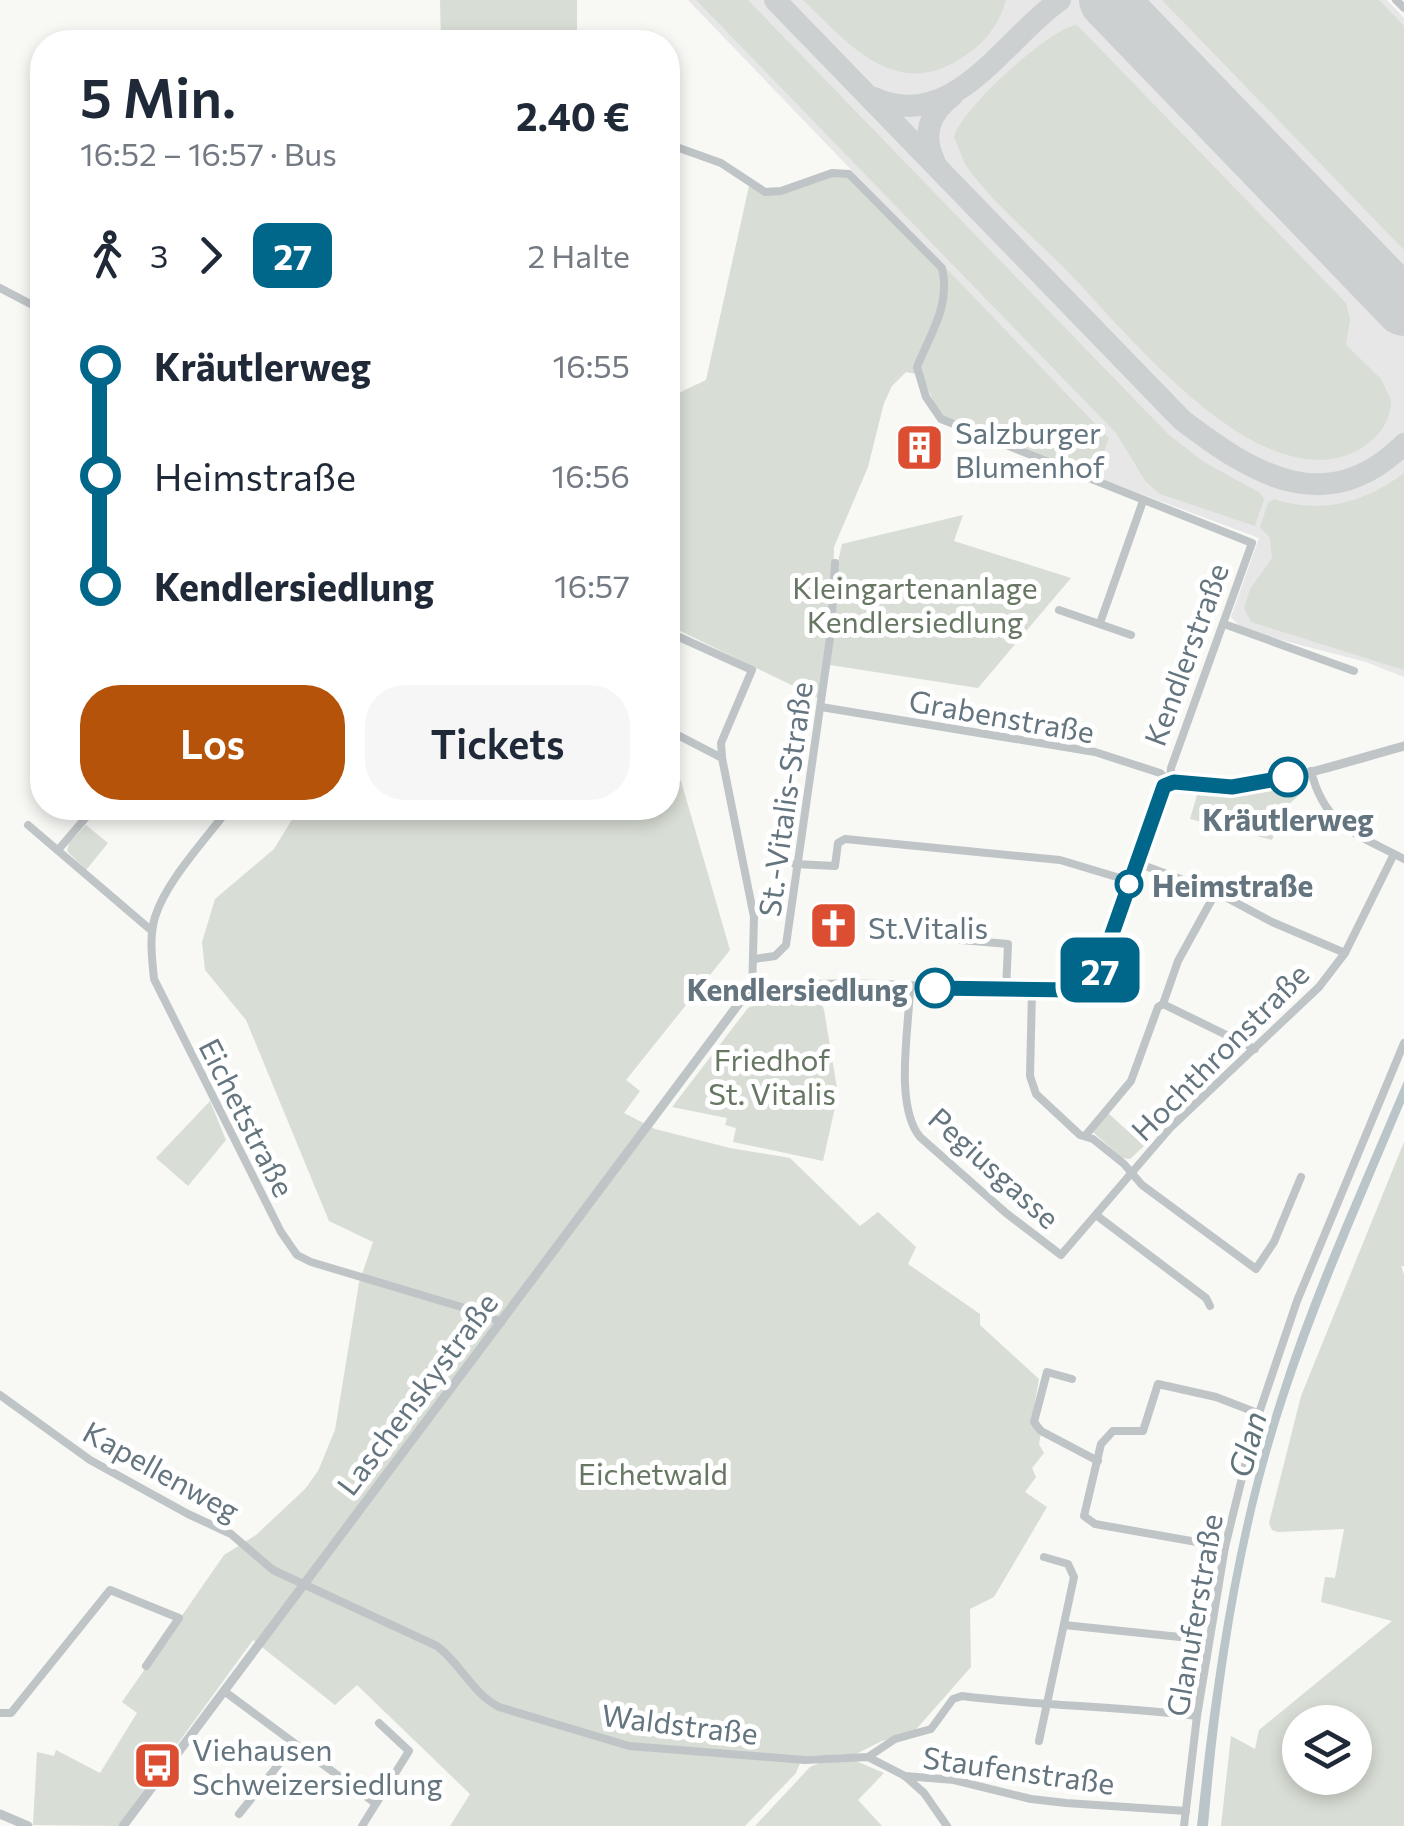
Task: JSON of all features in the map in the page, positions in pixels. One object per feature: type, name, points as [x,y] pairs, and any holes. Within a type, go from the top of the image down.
[{"type":"street","points":[[1396,0],[1404,8]]},
{"type":"street","points":[[680,148],[720,163],[765,192],[781,191],[832,173],[853,176],[942,268],[945,283],[940,315],[917,368],[936,414],[1143,500],[1100,623]]},
{"type":"street","points":[[0,288],[30,304]]},
{"type":"street","name":"Kendlerstraße","points":[[752,994],[810,985],[1074,990],[1094,978],[1162,790],[1170,782],[1171,768],[1252,543],[1143,500]]},
{"type":"street","name":"St.-Vitalis-Straße","points":[[754,959],[775,956],[784,948],[835,600],[834,563]]},
{"type":"street","points":[[1059,610],[1131,635]]},
{"type":"street","points":[[1224,624],[1354,671]]},
{"type":"street","points":[[680,637],[752,670],[721,743],[754,917],[752,994]]},
{"type":"street","name":"Grabenstraße","points":[[821,707],[1095,752],[1160,774],[1170,782]]},
{"type":"street","points":[[680,736],[722,758]]},
{"type":"street","name":"Kendlerstraße","points":[[1170,782],[1232,787],[1404,746]]},
{"type":"street","points":[[1311,771],[1323,804],[1334,820],[1404,859]]},
{"type":"street","points":[[58,850],[84,820]]},
{"type":"street","name":"Eichetstraße","points":[[220,820],[166,893],[152,931],[154,979],[281,1232],[297,1255],[311,1262],[488,1314],[501,1323]]},
{"type":"street","points":[[28,825],[152,931]]},
{"type":"street","points":[[795,864],[835,866],[838,843],[845,839],[1060,860],[1130,880]]},
{"type":"street","name":"Hochthronstraße","points":[[1061,1255],[1171,1126],[1319,987],[1344,952],[1394,854]]},
{"type":"street","points":[[1136,863],[1216,892],[1272,922],[1344,952]]},
{"type":"street","points":[[1085,1136],[1130,1081],[1178,961],[1216,892]]},
{"type":"street","points":[[938,938],[1008,944],[1006,990]]},
{"type":"street","name":"Pegiusgasse","points":[[910,988],[906,1098],[912,1126],[1006,1213],[1061,1255]]},
{"type":"street","points":[[1032,991],[1033,1090],[1080,1135],[1124,1164],[1130,1173],[1256,1269],[1274,1242],[1301,1176]]},
{"type":"street","name":"Laschenskystraße","points":[[123,1826],[731,1014],[752,994]]},
{"type":"street","points":[[1163,1004],[1255,1049]]},
{"type":"street","name":"Glanuferstraße","points":[[1184,1826],[1197,1716],[1225,1547],[1260,1414],[1298,1301],[1404,1043]]},
{"type":"street","points":[[1096,1216],[1206,1298],[1210,1306]]},
{"type":"street","points":[[1072,1379],[1047,1372],[1034,1422],[1041,1431],[1098,1461]]},
{"type":"street","points":[[1225,1547],[1095,1524],[1084,1516],[1098,1461],[1106,1435],[1113,1431],[1143,1431],[1158,1384],[1216,1397],[1260,1414]]},
{"type":"street","name":"Kapellenweg","points":[[0,1395],[90,1460],[231,1534],[273,1570],[301,1585]]},
{"type":"street","points":[[1040,1742],[1074,1572],[1068,1564],[1044,1557]]},
{"type":"street","name":"Waldstraße","points":[[301,1585],[320,1590],[437,1646],[455,1660],[489,1702],[550,1724],[649,1748],[805,1760],[868,1757],[905,1776],[924,1792],[948,1826]]},
{"type":"street","points":[[0,1713],[11,1714],[110,1590],[179,1618],[146,1666]]},
{"type":"street","points":[[1064,1624],[1209,1640]]},
{"type":"street","points":[[224,1691],[376,1803]]},
{"type":"street","points":[[868,1757],[895,1739],[931,1729],[953,1699],[962,1696],[1197,1716]]},
{"type":"street","points":[[362,1826],[410,1751],[379,1723]]},
{"type":"street","points":[[240,1814],[295,1744]]},
{"type":"street","name":"Staufenstraße","points":[[905,1776],[954,1780],[1066,1804],[1186,1811]]},
{"type":"street","points":[[0,1814],[28,1826]]},
{"type":"shaded area","points":[[688,0],[1387,0],[1404,18],[1404,677],[1366,662],[1243,630],[1231,617],[1259,538],[1096,477],[1109,438]]},
{"type":"shaded area","points":[[1404,1081],[1404,1103],[1313,1325],[1270,1452],[1235,1611],[1208,1826],[1197,1826],[1226,1611],[1262,1452],[1305,1319]]},
{"type":"green space","points":[[440,0],[577,0],[577,30],[441,30]]},
{"type":"green space","points":[[696,0],[748,0],[1168,434],[1204,462],[1260,493],[1264,499],[1255,526],[1160,494],[1146,482],[1116,433]]},
{"type":"green space","points":[[803,0],[1006,0],[994,27],[976,47],[936,70],[914,73],[893,70],[873,61]]},
{"type":"green space","points":[[1162,0],[1379,0],[1404,26],[1404,250]]},
{"type":"green space","points":[[1077,25],[1346,303],[1350,320],[1346,345],[1381,379],[1391,400],[1386,422],[1366,445],[1322,460],[1282,453],[1241,434],[1162,371],[1001,207],[965,164],[954,137],[972,108],[1028,54],[1064,29]]},
{"type":"green space","points":[[849,176],[940,268],[946,268],[1109,438],[1096,477],[1018,442],[944,417],[922,375],[906,372],[892,386],[884,403],[868,467],[834,547],[833,598],[818,698],[680,631],[680,392],[706,380],[749,186],[766,194],[826,177]]},
{"type":"green space","points":[[1404,473],[1404,670],[1251,622],[1244,608],[1250,589],[1272,558],[1270,538],[1260,527],[1268,503],[1274,499],[1309,506],[1342,503],[1374,492]]},
{"type":"green space","name":"Kleingartenanlage Kendlersiedlung","points":[[963,515],[954,541],[1071,578],[978,688],[830,665],[842,544]]},
{"type":"green space","points":[[1303,779],[1300,794],[1284,809],[1272,840],[1190,819],[1197,795],[1251,792]]},
{"type":"green space","name":"Eichetwald","points":[[681,781],[730,950],[626,1080],[640,1091],[624,1113],[655,1129],[790,1158],[860,1226],[878,1212],[916,1247],[908,1264],[980,1314],[980,1325],[1039,1379],[1031,1425],[1041,1433],[1039,1444],[1044,1453],[1032,1468],[1036,1477],[1025,1492],[1047,1507],[994,1597],[970,1609],[971,1667],[912,1734],[882,1741],[856,1754],[803,1756],[796,1773],[745,1826],[450,1826],[470,1794],[357,1685],[335,1705],[253,1640],[118,1826],[33,1825],[37,1752],[54,1756],[56,1750],[100,1773],[137,1713],[122,1702],[224,1555],[256,1535],[305,1489],[318,1471],[335,1430],[359,1283],[373,1242],[329,1221],[246,1020],[205,970],[202,942],[215,899],[274,849],[292,820],[680,820]]},
{"type":"green space","points":[[86,825],[108,843],[86,870],[67,851],[69,843]]},
{"type":"green space","name":"Friedhof St. Vitalis","points":[[818,992],[838,1094],[823,1161],[733,1142],[736,1128],[725,1125],[727,1118],[672,1107],[748,1008],[766,999]]},
{"type":"green space","points":[[210,1101],[226,1140],[188,1186],[156,1158]]},
{"type":"green space","points":[[1107,1112],[1144,1146],[1130,1159],[1122,1158],[1093,1132]]},
{"type":"green space","points":[[1404,1142],[1404,1826],[1221,1826],[1231,1736],[1255,1749],[1259,1730],[1282,1711],[1282,1795],[1372,1795],[1372,1705],[1290,1705],[1392,1621],[1321,1602],[1325,1577],[1335,1578],[1344,1529],[1278,1532],[1269,1523],[1301,1396]]},
{"type":"green space","points":[[851,1759],[884,1773],[858,1800],[882,1826],[755,1826],[810,1767]]},
{"type":"taxiway","points":[[775,0],[1182,420],[1209,440],[1264,472],[1291,481],[1319,484],[1347,480],[1375,467],[1404,444]]},
{"type":"taxiway","points":[[874,98],[902,106],[929,103],[953,93],[976,77],[1060,0]]},
{"type":"taxiway","points":[[935,163],[929,144],[930,126],[937,110],[952,96]]},
{"type":"runway","points":[[1108,0],[1404,307]]},
{"type":"bus line","name":"27","points":[[935,988],[1062,992],[1084,986],[1100,968],[1164,786],[1174,782],[1232,787],[1288,777]]},
{"type":"place","name":"Salzburger Blumenhof","points":[[920,448]]},
{"type":"place","name":"Kräutlerweg","points":[[1288,777]]},
{"type":"place","name":"Heimstraße","points":[[1129,884]]},
{"type":"place","name":"St.Vitalis","points":[[833,926]]},
{"type":"place","name":"Kendlersiedlung","points":[[935,988]]},
{"type":"place","name":"Viehausen Schweizersiedlung","points":[[157,1765]]},
{"type":"water label","name":"Glan","points":[[1246,1444]]}]
